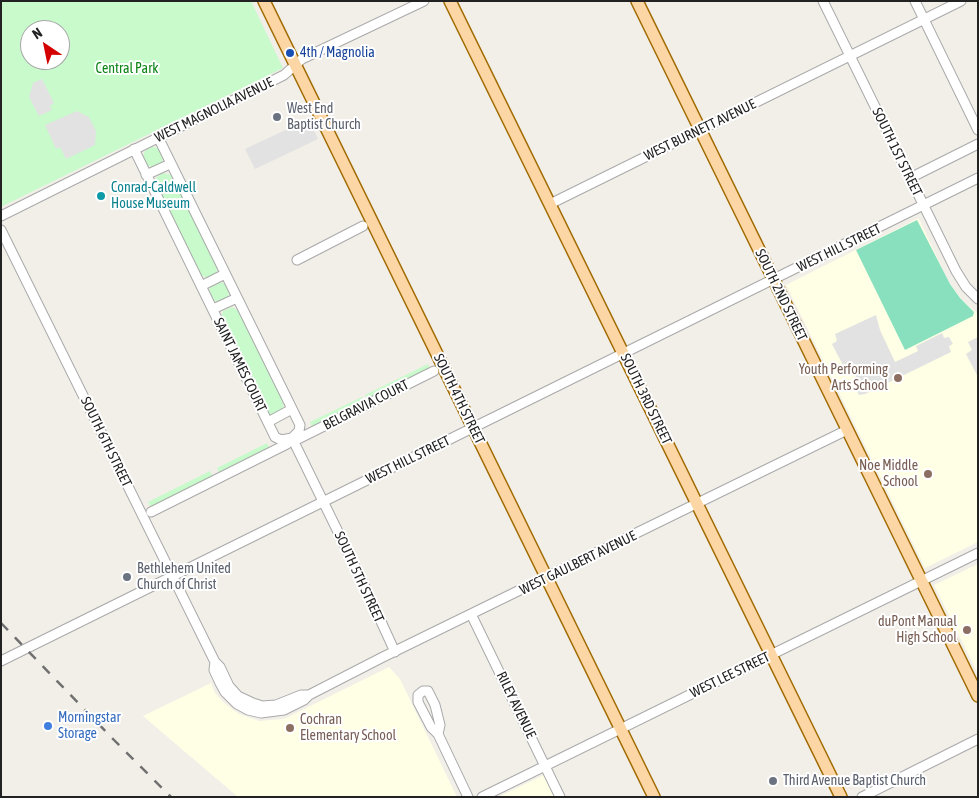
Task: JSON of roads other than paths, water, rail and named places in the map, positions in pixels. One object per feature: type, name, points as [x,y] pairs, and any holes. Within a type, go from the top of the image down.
[{"type":"main road","name":"SOUTH 4TH STREET","points":[[264,1],[654,797]]},
{"type":"main road","name":"SOUTH 3RD STREET","points":[[450,1],[841,797]]},
{"type":"main road","name":"SOUTH 2ND STREET","points":[[637,1],[978,696]]},
{"type":"street","name":"WEST MAGNOLIA AVENUE","points":[[1,216],[284,75],[302,59],[424,1]]},
{"type":"street","name":"SOUTH 1ST STREET","points":[[823,1],[960,278],[978,299]]},
{"type":"street","points":[[915,1],[978,130]]},
{"type":"street","name":"WEST BURNETT AVENUE","points":[[550,204],[961,1]]},
{"type":"street","name":"SAINT JAMES COURT","points":[[134,150],[275,437],[281,440],[292,440],[300,429],[300,425],[158,137]]},
{"type":"street","points":[[910,178],[978,144]]},
{"type":"street","points":[[146,175],[170,164]]},
{"type":"street","name":"WEST HILL STREET","points":[[1,661],[978,178]]},
{"type":"street","points":[[297,260],[363,226]]},
{"type":"street","name":"SOUTH 6TH STREET","points":[[1,230],[212,658]]},
{"type":"street","points":[[201,286],[225,274]]},
{"type":"street","name":"SAINT JAMES COURT","points":[[212,310],[237,298]]},
{"type":"street","name":"BELGRAVIA COURT","points":[[151,512],[292,440],[434,371]]},
{"type":"street","name":"SAINT JAMES COURT","points":[[268,422],[292,409]]},
{"type":"street","name":"WEST GAULBERT AVENUE","points":[[212,658],[214,670],[225,692],[233,701],[248,710],[261,713],[278,712],[292,707],[309,695],[394,652],[847,430]]},
{"type":"street","points":[[292,440],[323,502]]},
{"type":"street","name":"SOUTH 5TH STREET","points":[[323,502],[368,592],[394,652]]},
{"type":"street","name":"WEST LEE STREET","points":[[482,797],[978,553]]},
{"type":"street","name":"RILEY AVENUE","points":[[471,614],[560,797]]},
{"type":"street","points":[[438,734],[468,797]]},
{"type":"street","points":[[862,797],[978,740]]},
{"type":"railway","points":[[1,623],[171,797]]},
{"type":"place","name":"4th / Magnolia","points":[[290,53]]},
{"type":"place","name":"West End Baptist Church","points":[[277,117]]},
{"type":"place","name":"Conrad-Caldwell House Museum","points":[[101,196]]},
{"type":"place","name":"Youth Performing Arts School","points":[[898,378]]},
{"type":"place","name":"Noe Middle School","points":[[928,474]]},
{"type":"place","name":"Bethlehem United Church of Christ","points":[[127,577]]},
{"type":"place","name":"duPont Manual High School","points":[[967,630]]},
{"type":"place","name":"Morningstar Storage","points":[[48,726]]},
{"type":"place","name":"Cochran Elementary School","points":[[290,728]]},
{"type":"place","name":"Third Avenue Baptist Church","points":[[773,781]]},
{"type":"park label","name":"Central Park","points":[[127,69]]}]
